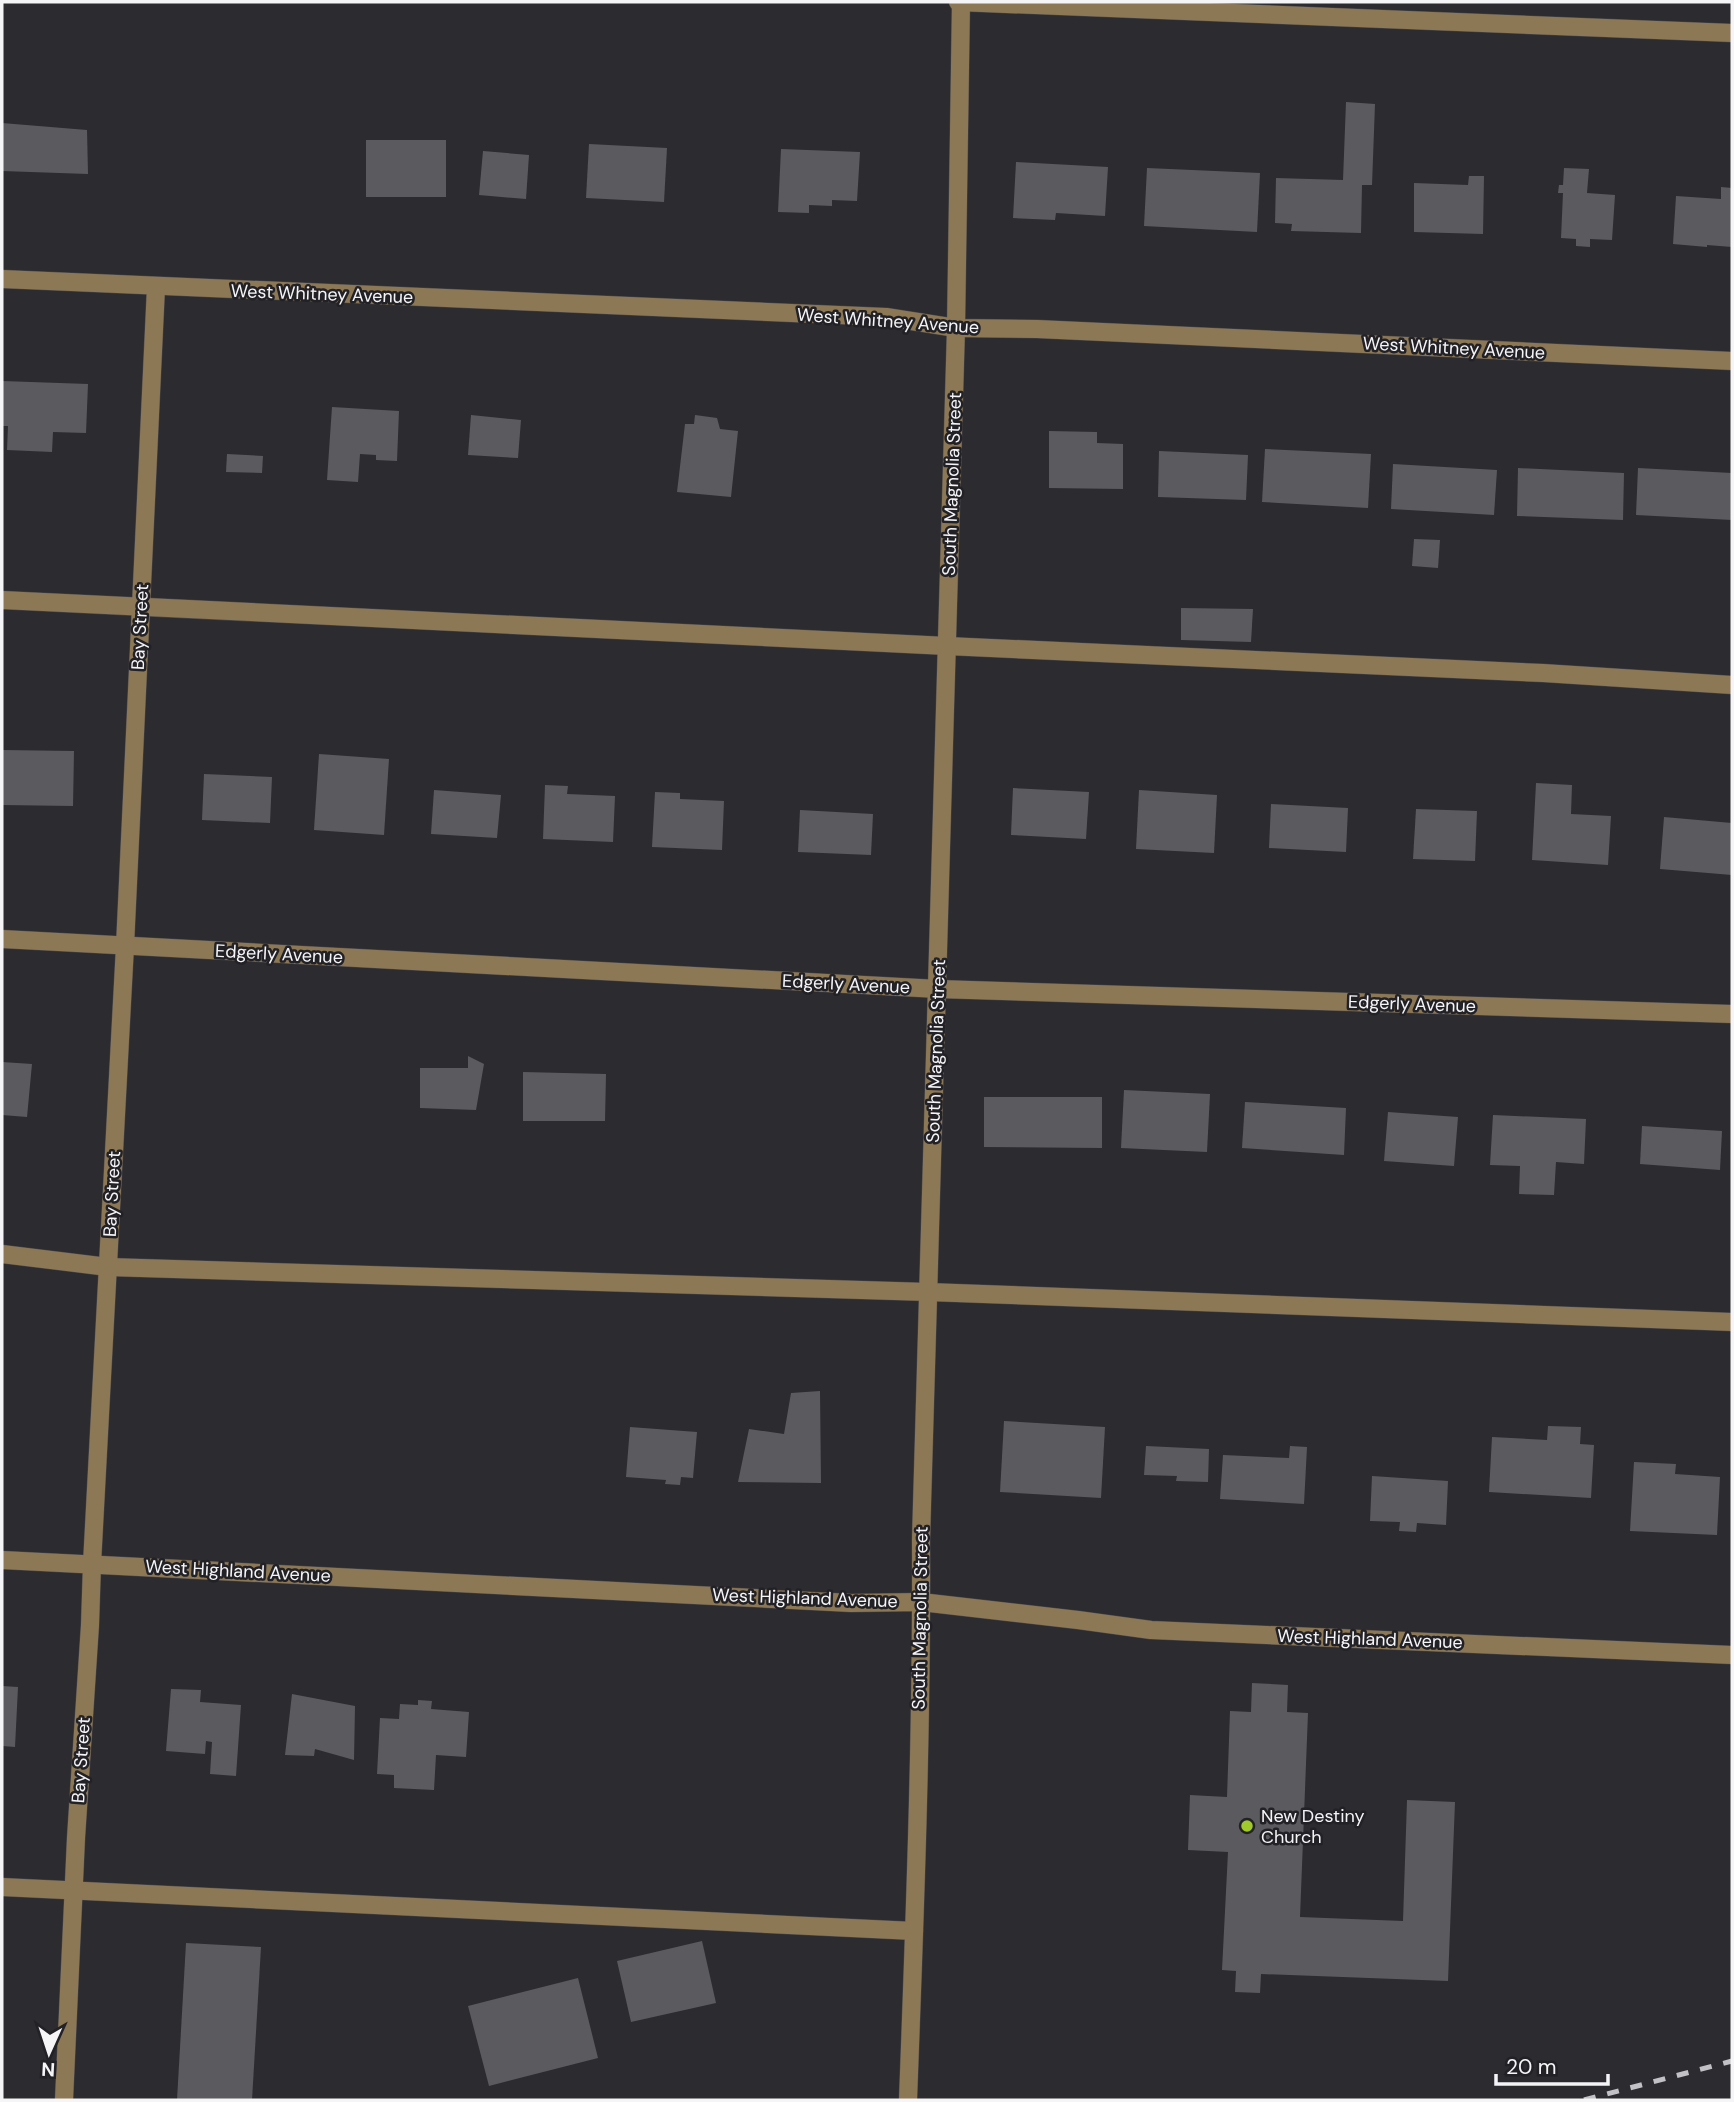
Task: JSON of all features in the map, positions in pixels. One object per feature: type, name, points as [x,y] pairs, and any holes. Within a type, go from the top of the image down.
[{"type":"street","points":[[960,2],[1732,33]]},
{"type":"street","name":"South Magnolia Street","points":[[908,2100],[922,1602],[921,1540],[956,328],[960,2]]},
{"type":"street","name":"West Whitney Avenue","points":[[2,279],[886,317],[956,328],[1037,329],[1732,361]]},
{"type":"street","name":"Bay Street","points":[[64,2100],[125,946],[156,287]]},
{"type":"street","points":[[2,600],[1543,673],[1732,685]]},
{"type":"street","name":"Edgerly Avenue","points":[[2,939],[938,989],[1732,1014]]},
{"type":"street","points":[[2,1254],[108,1268],[928,1292],[1732,1322]]},
{"type":"street","name":"West Highland Avenue","points":[[2,1560],[851,1603],[922,1602],[1151,1630],[1732,1655]]},
{"type":"street","points":[[2,1887],[914,1931]]},
{"type":"building","points":[[1346,102],[1375,104],[1372,185],[1362,185],[1361,233],[1291,231],[1292,224],[1275,223],[1276,178],[1343,180]]},
{"type":"building","points":[[2,123],[87,130],[88,174],[2,171]]},
{"type":"building","points":[[366,140],[446,140],[446,197],[366,197]]},
{"type":"building","points":[[589,144],[667,148],[664,202],[586,198]]},
{"type":"building","points":[[781,149],[860,152],[857,201],[832,200],[832,206],[809,205],[809,213],[778,212]]},
{"type":"building","points":[[483,151],[529,155],[526,199],[479,195]]},
{"type":"building","points":[[1016,162],[1108,167],[1105,216],[1056,213],[1055,220],[1013,218]]},
{"type":"building","points":[[1147,168],[1260,173],[1257,232],[1144,226]]},
{"type":"building","points":[[1564,168],[1589,169],[1587,193],[1615,195],[1612,240],[1590,239],[1590,247],[1576,246],[1576,239],[1561,238],[1563,193],[1558,193],[1559,185],[1563,185]]},
{"type":"building","points":[[1469,176],[1484,176],[1483,234],[1414,232],[1414,183],[1468,185]]},
{"type":"building","points":[[1721,187],[1732,188],[1732,247],[1673,244],[1676,196],[1721,199]]},
{"type":"building","points":[[2,381],[88,384],[86,433],[53,432],[52,452],[7,450],[8,426],[2,426]]},
{"type":"building","points":[[332,407],[399,411],[397,461],[376,460],[376,455],[360,454],[358,482],[327,480]]},
{"type":"building","points":[[471,415],[521,420],[518,458],[468,455]]},
{"type":"building","points":[[695,415],[717,418],[720,429],[738,431],[731,497],[677,492],[685,424],[694,424]]},
{"type":"building","points":[[1049,431],[1097,432],[1097,443],[1123,444],[1123,489],[1049,488]]},
{"type":"building","points":[[1265,449],[1371,454],[1368,508],[1262,502]]},
{"type":"building","points":[[1159,451],[1248,455],[1246,500],[1158,497]]},
{"type":"building","points":[[227,454],[263,456],[262,473],[226,472]]},
{"type":"building","points":[[1393,464],[1497,470],[1494,515],[1391,509]]},
{"type":"building","points":[[1518,468],[1624,473],[1623,520],[1517,516]]},
{"type":"building","points":[[1638,468],[1732,473],[1732,520],[1636,515]]},
{"type":"building","points":[[1414,539],[1440,540],[1438,568],[1412,566]]},
{"type":"building","points":[[1181,608],[1253,609],[1251,642],[1181,640]]},
{"type":"building","points":[[2,750],[74,751],[73,806],[2,805]]},
{"type":"building","points":[[319,754],[389,759],[384,835],[314,830]]},
{"type":"building","points":[[204,774],[272,777],[270,823],[202,820]]},
{"type":"building","points":[[1536,783],[1572,785],[1571,814],[1611,816],[1608,865],[1532,860]]},
{"type":"building","points":[[545,785],[568,786],[567,794],[615,796],[613,842],[543,839]]},
{"type":"building","points":[[1013,788],[1089,792],[1086,839],[1011,835]]},
{"type":"building","points":[[434,790],[501,795],[497,838],[431,834]]},
{"type":"building","points":[[1139,790],[1217,795],[1214,853],[1136,849]]},
{"type":"building","points":[[655,792],[680,793],[680,799],[724,801],[722,850],[652,847]]},
{"type":"building","points":[[1271,804],[1348,808],[1346,852],[1269,848]]},
{"type":"building","points":[[1416,809],[1477,811],[1475,861],[1413,859]]},
{"type":"building","points":[[800,810],[873,814],[871,855],[798,852]]},
{"type":"building","points":[[1664,817],[1732,823],[1732,875],[1660,869]]},
{"type":"building","points":[[468,1056],[484,1064],[476,1110],[420,1108],[420,1068],[468,1068]]},
{"type":"building","points":[[2,1062],[32,1064],[27,1117],[2,1115]]},
{"type":"building","points":[[523,1072],[606,1074],[605,1121],[523,1121]]},
{"type":"building","points":[[1124,1090],[1210,1094],[1207,1152],[1121,1148]]},
{"type":"building","points":[[984,1097],[1102,1097],[1102,1148],[984,1147]]},
{"type":"building","points":[[1245,1102],[1346,1108],[1344,1155],[1242,1148]]},
{"type":"building","points":[[1388,1112],[1458,1117],[1454,1166],[1384,1161]]},
{"type":"building","points":[[1493,1115],[1586,1119],[1584,1164],[1556,1162],[1554,1195],[1519,1194],[1520,1166],[1490,1165]]},
{"type":"building","points":[[1642,1126],[1722,1131],[1720,1170],[1640,1164]]},
{"type":"building","points":[[820,1391],[821,1483],[738,1482],[749,1429],[784,1434],[791,1393]]},
{"type":"building","points":[[1004,1421],[1105,1427],[1101,1498],[1000,1492]]},
{"type":"building","points":[[1548,1426],[1581,1427],[1580,1444],[1594,1445],[1591,1498],[1489,1492],[1492,1437],[1547,1440]]},
{"type":"building","points":[[630,1427],[697,1432],[693,1478],[681,1477],[680,1485],[665,1484],[666,1480],[626,1477]]},
{"type":"building","points":[[1146,1446],[1209,1449],[1208,1482],[1176,1481],[1177,1476],[1144,1475]]},
{"type":"building","points":[[1290,1446],[1307,1447],[1304,1504],[1220,1499],[1223,1455],[1289,1458]]},
{"type":"building","points":[[1634,1462],[1676,1464],[1675,1474],[1720,1477],[1717,1535],[1630,1531]]},
{"type":"building","points":[[1372,1476],[1448,1481],[1446,1525],[1417,1523],[1416,1532],[1399,1531],[1400,1522],[1370,1521]]},
{"type":"building","name":"New Destiny Church","points":[[1252,1683],[1288,1685],[1287,1712],[1308,1713],[1300,1917],[1403,1921],[1407,1800],[1455,1802],[1448,1981],[1261,1974],[1260,1993],[1235,1992],[1236,1971],[1222,1970],[1228,1852],[1188,1850],[1190,1795],[1227,1797],[1230,1711],[1251,1712]]},
{"type":"building","points":[[2,1686],[18,1687],[15,1747],[2,1746]]},
{"type":"building","points":[[171,1689],[201,1690],[200,1702],[241,1705],[236,1776],[210,1774],[212,1742],[206,1741],[205,1754],[166,1751]]},
{"type":"building","points":[[292,1694],[355,1706],[354,1760],[315,1749],[314,1756],[285,1755]]},
{"type":"building","points":[[418,1700],[432,1701],[431,1709],[469,1712],[466,1757],[436,1755],[434,1790],[394,1788],[394,1775],[377,1774],[380,1718],[399,1719],[400,1704],[418,1705]]},
{"type":"building","points":[[702,1941],[716,2003],[631,2022],[617,1961]]},
{"type":"building","points":[[186,1943],[261,1947],[252,2100],[177,2100]]},
{"type":"building","points":[[578,1978],[598,2058],[489,2086],[468,2006]]},
{"type":"railway","points":[[1584,2100],[1732,2061]]},
{"type":"place","name":"New Destiny Church","points":[[1247,1826]]}]
